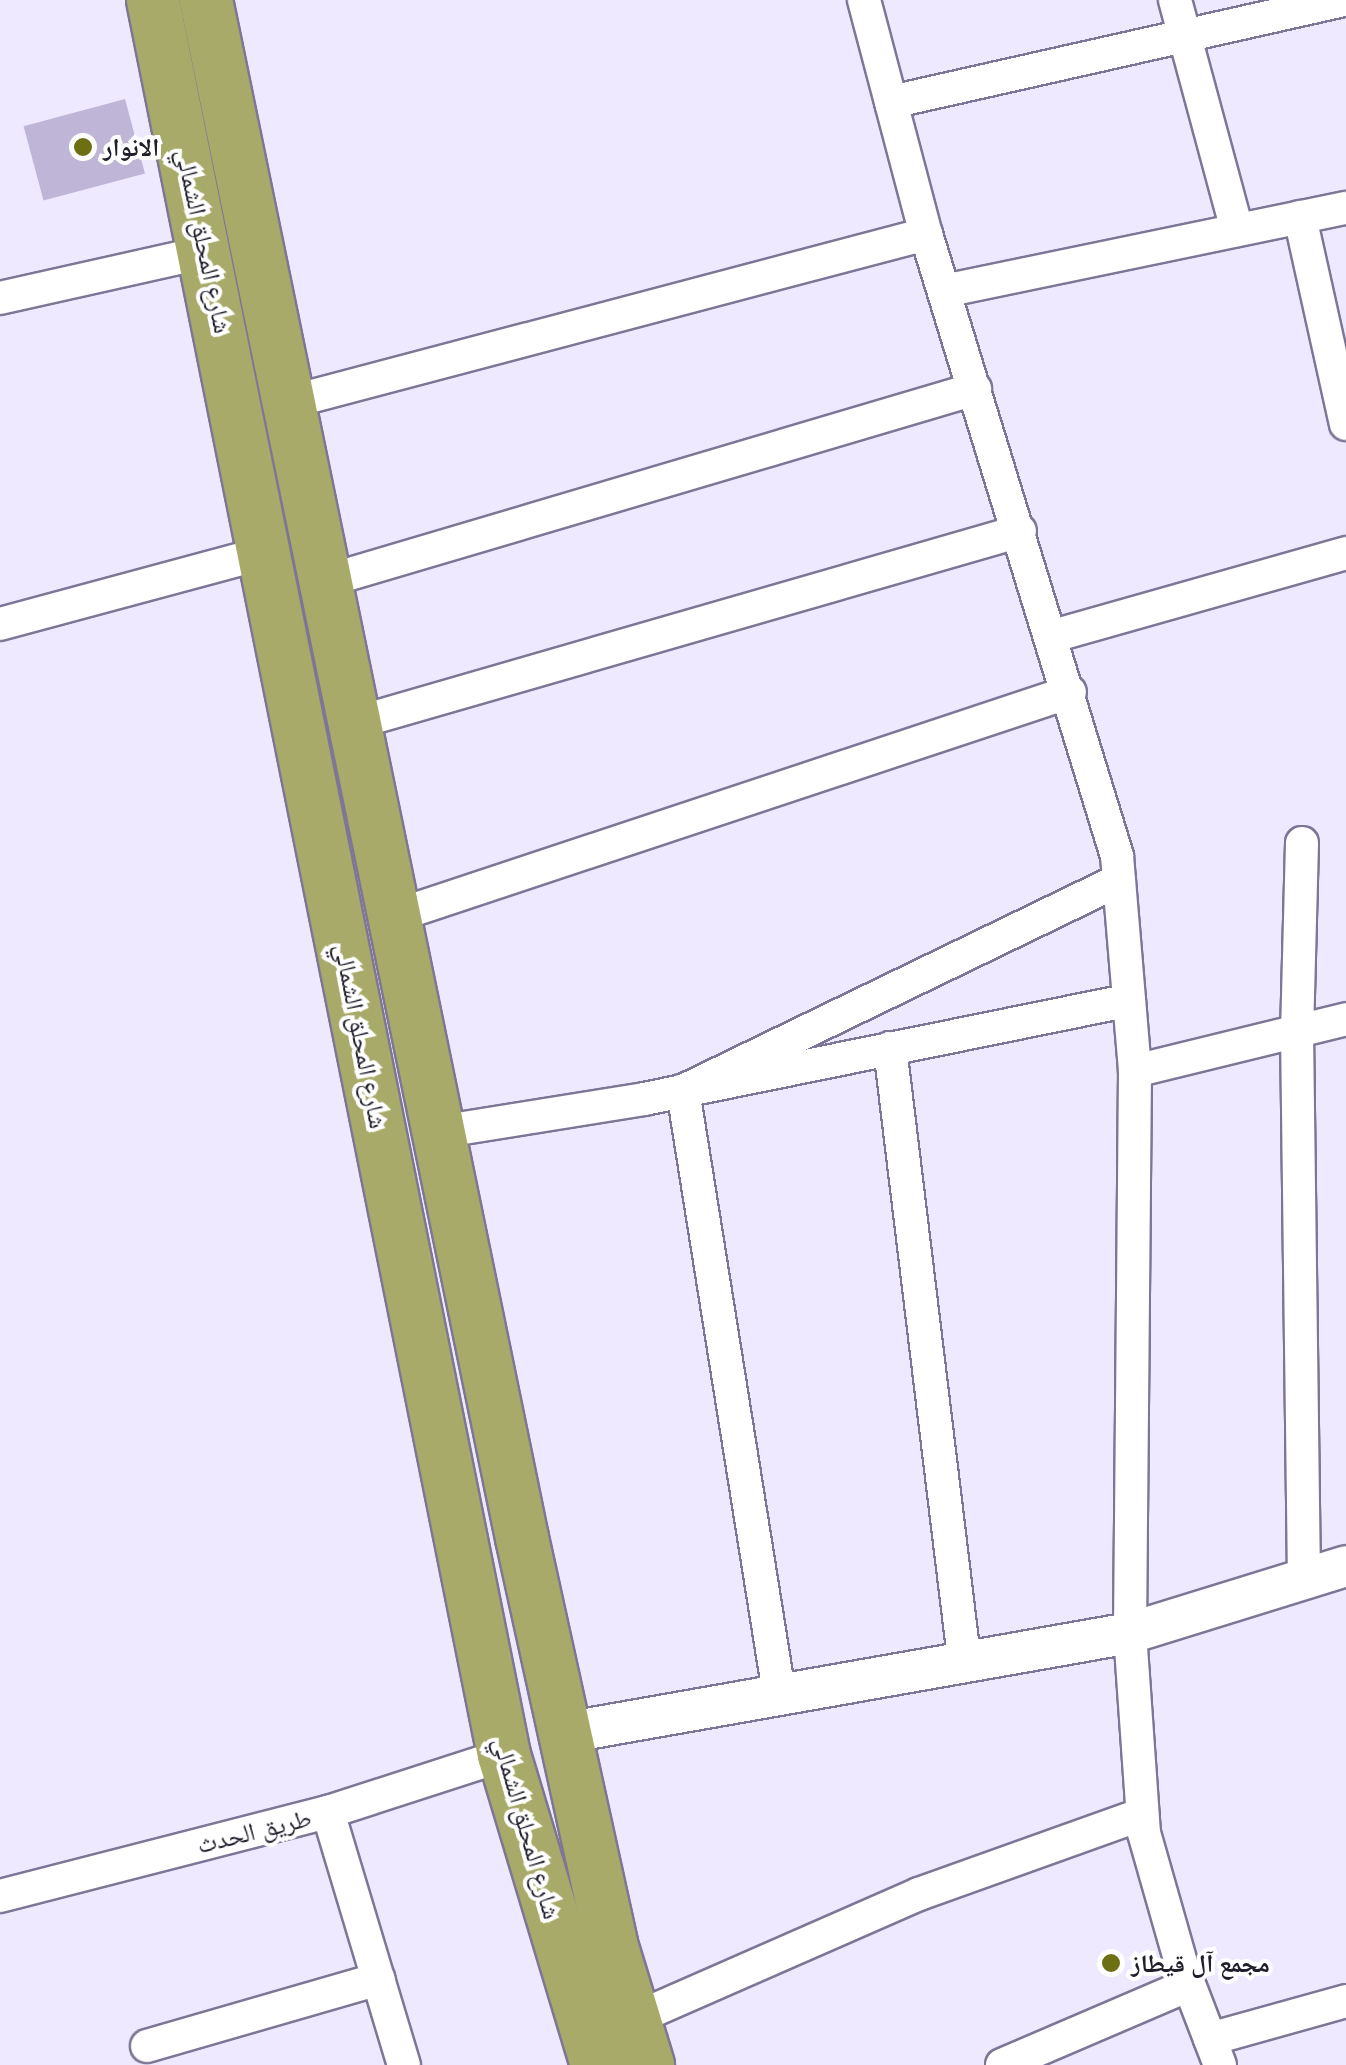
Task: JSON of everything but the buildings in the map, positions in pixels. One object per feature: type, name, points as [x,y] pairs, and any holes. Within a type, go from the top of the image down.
[{"type":"highway","name":"شارع المحلق الشمالي","points":[[152,0],[206,252],[504,1752],[597,2065]]},
{"type":"highway","name":"شارع المحلق الشمالي","points":[[206,0],[565,1736],[641,2042]]},
{"type":"highway","points":[[524,1700],[565,1736],[537,1791],[504,1752],[524,1700]]},
{"type":"street","points":[[864,0],[926,234],[1070,692],[1119,880],[1134,1071],[1130,1633],[1142,1814],[1189,1985],[1215,2052],[1346,2001]]},
{"type":"street","points":[[1175,0],[1238,230]]},
{"type":"street","points":[[891,102],[1342,0]]},
{"type":"street","points":[[944,291],[1346,208]]},
{"type":"street","points":[[1300,217],[1346,424]]},
{"type":"street","points":[[290,402],[926,234]]},
{"type":"street","points":[[0,298],[206,252]]},
{"type":"street","points":[[326,582],[975,388]]},
{"type":"street","points":[[355,724],[1020,531]]},
{"type":"street","points":[[0,624],[266,552]]},
{"type":"street","points":[[1053,636],[1346,553]]},
{"type":"street","points":[[395,916],[1070,692]]},
{"type":"street","points":[[1302,843],[1297,1031],[1304,1580]]},
{"type":"street","points":[[683,1091],[1119,880]]},
{"type":"street","points":[[439,1132],[683,1091],[1129,1000]]},
{"type":"street","points":[[1134,1071],[1346,1019]]},
{"type":"street","points":[[890,1048],[964,1658]]},
{"type":"street","points":[[683,1091],[779,1693]]},
{"type":"street","points":[[565,1736],[964,1658],[1130,1633],[1346,1566]]},
{"type":"street","name":"طريق الحدث","points":[[0,1896],[328,1812],[504,1752]]},
{"type":"street","points":[[328,1812],[404,2065]]},
{"type":"street","points":[[641,2042],[920,1894],[1142,1814]]},
{"type":"street","points":[[146,2046],[378,1979]]},
{"type":"street","points":[[1002,2065],[1189,1985]]},
{"type":"place","name":"الانوار","points":[[83,147]]},
{"type":"place","name":"مجمع آل قيطاز","points":[[1111,1963]]}]
